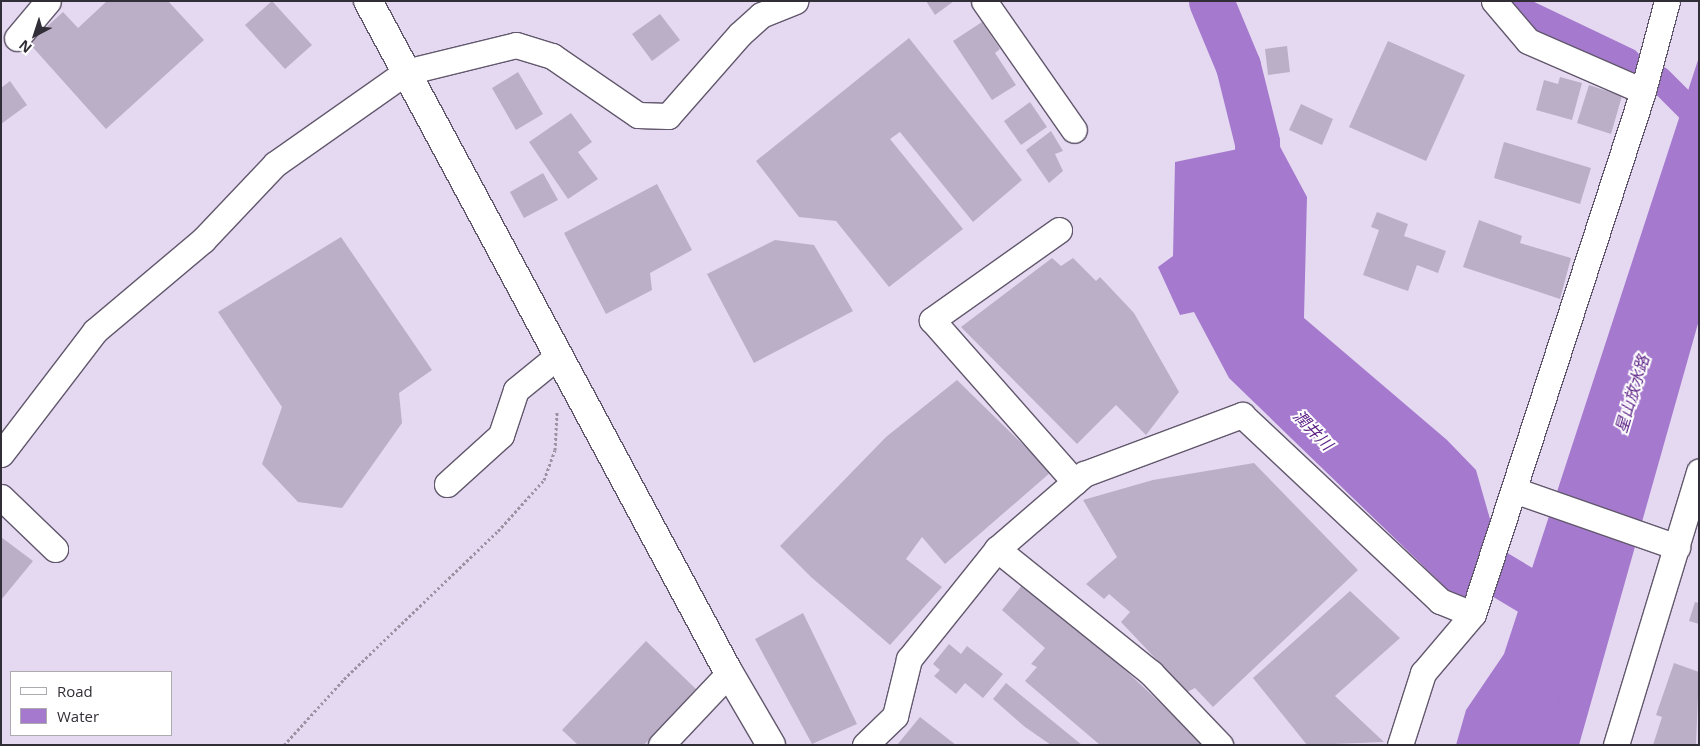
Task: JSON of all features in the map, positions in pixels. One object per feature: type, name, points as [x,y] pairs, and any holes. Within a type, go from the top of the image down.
[{"type":"street","points":[[17,38],[48,1]]},
{"type":"street","points":[[368,1],[729,673],[771,745]]},
{"type":"street","points":[[1,454],[95,331],[203,240],[275,164],[406,72],[516,45],[552,56],[638,115],[668,116],[740,34],[761,15],[795,1]]},
{"type":"street","points":[[984,1],[1074,130]]},
{"type":"street","points":[[1494,1],[1528,41],[1643,91]]},
{"type":"street","points":[[1400,745],[1423,673],[1473,614],[1503,525],[1524,494],[1643,91],[1667,1]]},
{"type":"street","points":[[1059,230],[932,320],[1075,482]]},
{"type":"street","points":[[447,484],[501,435],[516,390],[559,355]]},
{"type":"street","points":[[865,745],[895,716],[909,659],[997,549],[1084,474],[1242,415],[1440,601],[1473,614]]},
{"type":"street","points":[[1616,745],[1699,471]]},
{"type":"street","points":[[1524,494],[1677,547]]},
{"type":"street","points":[[1,497],[55,549]]},
{"type":"street","points":[[997,549],[1151,673],[1220,745]]},
{"type":"street","points":[[661,745],[729,673]]},
{"type":"path","points":[[284,745],[344,679],[498,531],[544,480],[555,450],[557,403]]},
{"type":"water","name":"星山放水路","points":[[1699,57],[1699,320],[1579,745],[1456,745],[1466,710],[1504,654]]},
{"type":"water","points":[[1277,141],[1307,197],[1304,318],[1447,440],[1476,470],[1492,526],[1473,614],[1229,378],[1194,312],[1180,315],[1158,267],[1173,256],[1175,162]]},
{"type":"building","points":[[107,1],[168,1],[204,40],[106,129],[29,43],[63,12],[78,28]]},
{"type":"building","points":[[272,1],[312,45],[285,69],[245,25]]},
{"type":"building","points":[[926,1],[954,1],[935,15]]},
{"type":"building","points":[[660,14],[680,40],[652,61],[632,34]]},
{"type":"building","points":[[982,22],[1000,49],[995,53],[1016,85],[992,100],[953,41]]},
{"type":"building","points":[[909,38],[1022,180],[973,222],[900,132],[890,139],[963,229],[889,287],[836,221],[799,217],[756,161]]},
{"type":"building","points":[[1388,41],[1465,75],[1426,161],[1349,127]]},
{"type":"building","points":[[1287,46],[1290,72],[1268,75],[1265,49]]},
{"type":"building","points":[[518,72],[543,114],[516,130],[492,88]]},
{"type":"building","points":[[1560,77],[1582,83],[1572,120],[1536,110],[1544,80],[1558,84]]},
{"type":"building","points":[[10,81],[27,105],[1,124],[1,88]]},
{"type":"building","points":[[1589,85],[1622,96],[1611,134],[1577,123]]},
{"type":"building","points":[[1030,102],[1047,127],[1021,145],[1004,121]]},
{"type":"building","points":[[1301,104],[1333,119],[1322,145],[1289,130]]},
{"type":"building","points":[[571,113],[592,142],[578,152],[598,179],[568,199],[529,142]]},
{"type":"building","points":[[1051,131],[1063,151],[1055,154],[1063,171],[1049,183],[1026,150]]},
{"type":"building","points":[[1504,142],[1591,168],[1580,204],[1494,178]]},
{"type":"building","points":[[543,173],[558,200],[524,218],[510,192]]},
{"type":"building","points":[[657,184],[692,250],[650,273],[652,290],[606,314],[564,233]]},
{"type":"building","points":[[1377,212],[1408,224],[1404,236],[1446,251],[1438,273],[1417,265],[1408,291],[1363,275],[1379,230],[1371,227]]},
{"type":"building","points":[[1479,220],[1522,236],[1520,243],[1571,258],[1560,299],[1463,267]]},
{"type":"building","points":[[341,237],[432,370],[399,393],[402,423],[342,508],[298,502],[262,464],[282,407],[218,312]]},
{"type":"building","points":[[775,240],[814,245],[853,311],[754,363],[707,274]]},
{"type":"building","points":[[1052,258],[1061,266],[1073,258],[1096,281],[1100,277],[1134,313],[1179,392],[1146,435],[1116,405],[1077,444],[961,327]]},
{"type":"building","points":[[957,380],[1051,472],[945,564],[922,537],[906,559],[942,587],[890,645],[811,577],[780,546],[886,437]]},
{"type":"building","points":[[1254,463],[1358,570],[1213,707],[1195,688],[1187,692],[1121,622],[1130,612],[1109,594],[1104,599],[1086,584],[1117,557],[1083,500],[1153,480]]},
{"type":"building","points":[[1,537],[33,561],[1,600]]},
{"type":"building","points":[[1023,584],[1089,636],[1205,745],[1100,745],[1025,681],[1037,667],[1031,664],[1045,648],[1002,610]]},
{"type":"building","points":[[1350,591],[1400,638],[1335,696],[1384,742],[1307,745],[1253,678]]},
{"type":"building","points":[[1695,602],[1699,603],[1699,624],[1689,621]]},
{"type":"building","points":[[803,613],[857,724],[812,744],[755,639]]},
{"type":"building","points":[[646,641],[696,689],[644,745],[578,745],[562,730]]},
{"type":"building","points":[[949,644],[961,654],[967,646],[1003,674],[983,698],[965,683],[956,694],[934,676],[940,670],[933,664]]},
{"type":"building","points":[[1674,663],[1699,672],[1696,745],[1653,745],[1662,717],[1656,715]]},
{"type":"building","points":[[1006,683],[1082,745],[1051,745],[1025,727],[993,699]]},
{"type":"building","points":[[920,717],[956,745],[897,745]]},
{"type":"waterway","name":"潤井川","points":[[1211,1],[1238,66],[1257,142],[1258,206]]},
{"type":"waterway","points":[[1514,1],[1523,11],[1628,61]]},
{"type":"waterway","points":[[1659,79],[1699,119]]},
{"type":"waterway","name":"潤井川","points":[[1447,543],[1566,614],[1517,745]]}]
